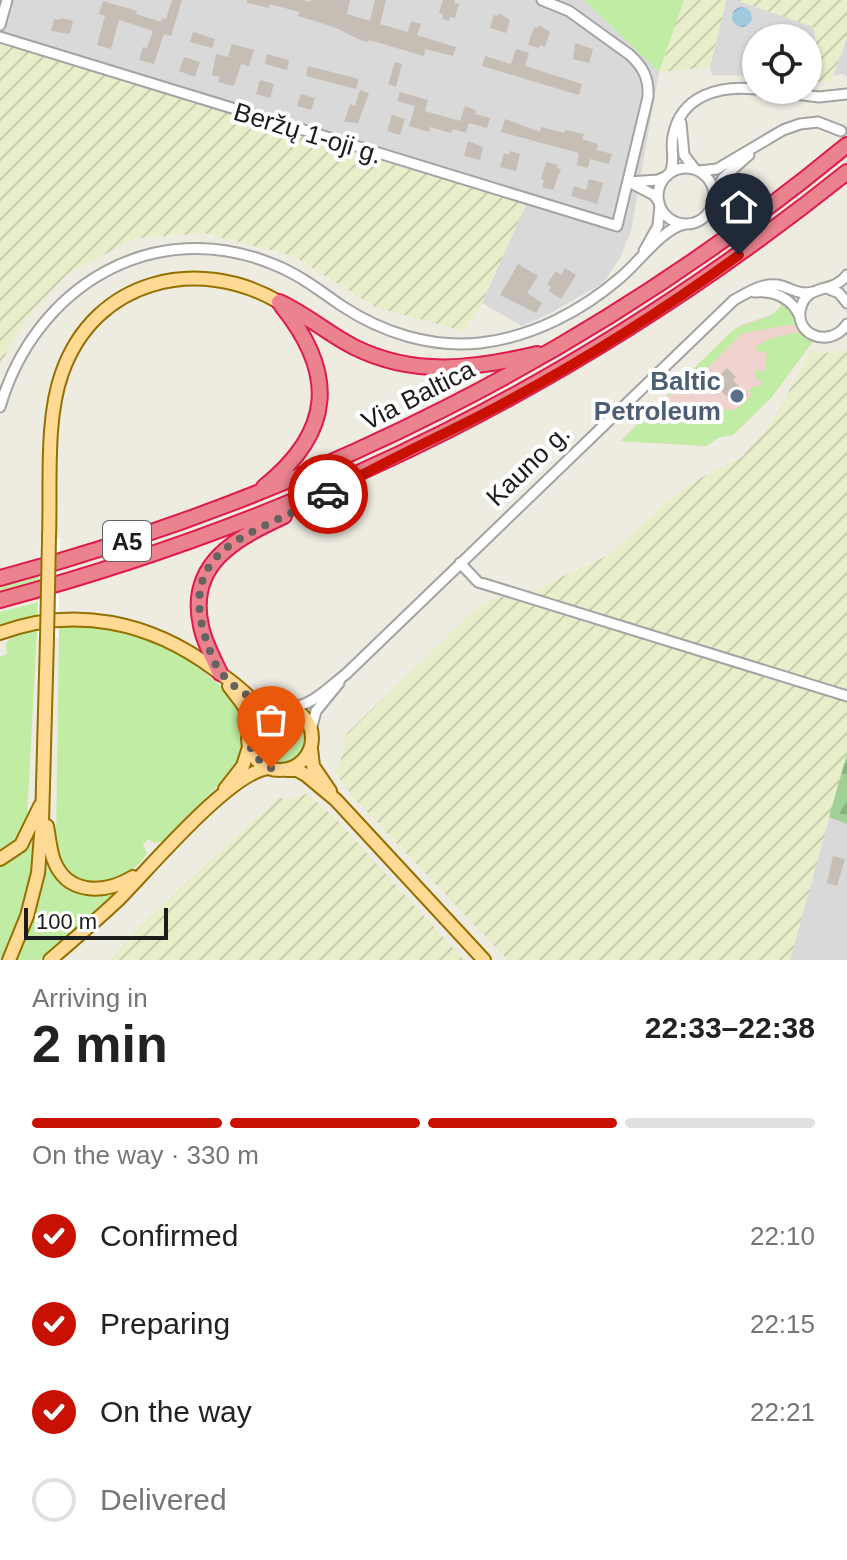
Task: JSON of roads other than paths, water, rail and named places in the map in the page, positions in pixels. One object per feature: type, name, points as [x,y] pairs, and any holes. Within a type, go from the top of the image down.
[{"type":"highway","name":"Via Baltica","points":[[0,578],[145,536],[251,497],[402,432],[555,350],[709,251],[816,170],[844,138]]},
{"type":"highway","name":"Via Baltica","points":[[0,600],[178,547],[270,512],[365,472],[487,412],[619,336],[713,274],[847,172]]},
{"type":"highway","points":[[279,302],[356,348],[412,366],[474,368],[555,350]]},
{"type":"highway","points":[[251,497],[273,480],[298,453],[312,430],[318,409],[320,378],[312,350],[279,302]]},
{"type":"highway","points":[[220,673],[204,637],[199,608],[204,579],[219,554],[245,534],[325,497],[365,472]]},
{"type":"main road","points":[[9,960],[27,916],[41,844],[52,428],[57,388],[68,358],[93,321],[131,293],[160,282],[191,277],[235,282],[279,302]]},
{"type":"main road","points":[[0,633],[24,625],[87,619],[118,623],[169,640],[220,673],[252,700],[262,705],[289,707],[303,716],[311,730],[313,766],[336,800]]},
{"type":"main road","points":[[218,798],[243,766],[250,729],[247,709],[220,673]]},
{"type":"main road","points":[[250,729],[259,714],[275,706]]},
{"type":"main road","points":[[249,745],[253,755],[271,768]]},
{"type":"main road","points":[[286,770],[301,763],[311,749]]},
{"type":"main road","points":[[50,960],[121,897],[142,871],[218,798],[252,772],[271,768],[297,770],[336,800],[484,960]]},
{"type":"main road","points":[[0,859],[21,845],[42,800]]},
{"type":"main road","points":[[42,800],[53,858],[69,881],[87,889],[106,889],[142,871]]},
{"type":"street","points":[[0,25],[7,0]]},
{"type":"street","points":[[542,0],[582,20],[630,55],[644,72],[649,86],[648,97],[629,182]]},
{"type":"street","name":"Beržų 1-oji g.","points":[[0,37],[617,226],[629,182]]},
{"type":"street","points":[[640,257],[658,226],[659,188],[673,166],[673,135],[682,116],[708,92],[742,88]]},
{"type":"street","points":[[822,97],[847,94]]},
{"type":"street","points":[[682,116],[680,131],[684,155],[710,182],[714,197]]},
{"type":"street","points":[[629,182],[658,180],[682,168],[698,171],[717,169],[783,130],[800,124],[818,122],[844,138]]},
{"type":"street","points":[[0,407],[23,350],[52,311],[94,278],[148,255],[204,249],[256,258],[305,280],[374,324],[425,341],[459,344],[513,337],[548,324],[605,290],[660,241],[668,230],[694,223],[708,213],[717,186],[757,147]]},
{"type":"street","points":[[629,182],[654,195],[670,218],[685,224]]},
{"type":"street","points":[[747,293],[770,285],[798,293],[813,292],[835,287],[847,275]]},
{"type":"street","points":[[826,289],[839,293],[847,303]]},
{"type":"street","points":[[747,293],[762,291],[793,303],[804,327],[814,336],[847,335]]},
{"type":"street","points":[[800,317],[803,302],[813,292]]},
{"type":"street","name":"Kauno g.","points":[[289,707],[309,703],[346,674],[723,309],[747,293]]},
{"type":"street","points":[[835,336],[847,324]]},
{"type":"street","points":[[460,563],[478,582],[847,696]]},
{"type":"street","name":"Kauno g.","points":[[311,730],[316,711],[346,674]]},
{"type":"water","points":[[738,8],[746,8],[751,13],[749,24],[742,24],[742,27],[733,21],[733,13]]},
{"type":"place","name":"Baltic Petroleum","points":[[737,396]]}]
